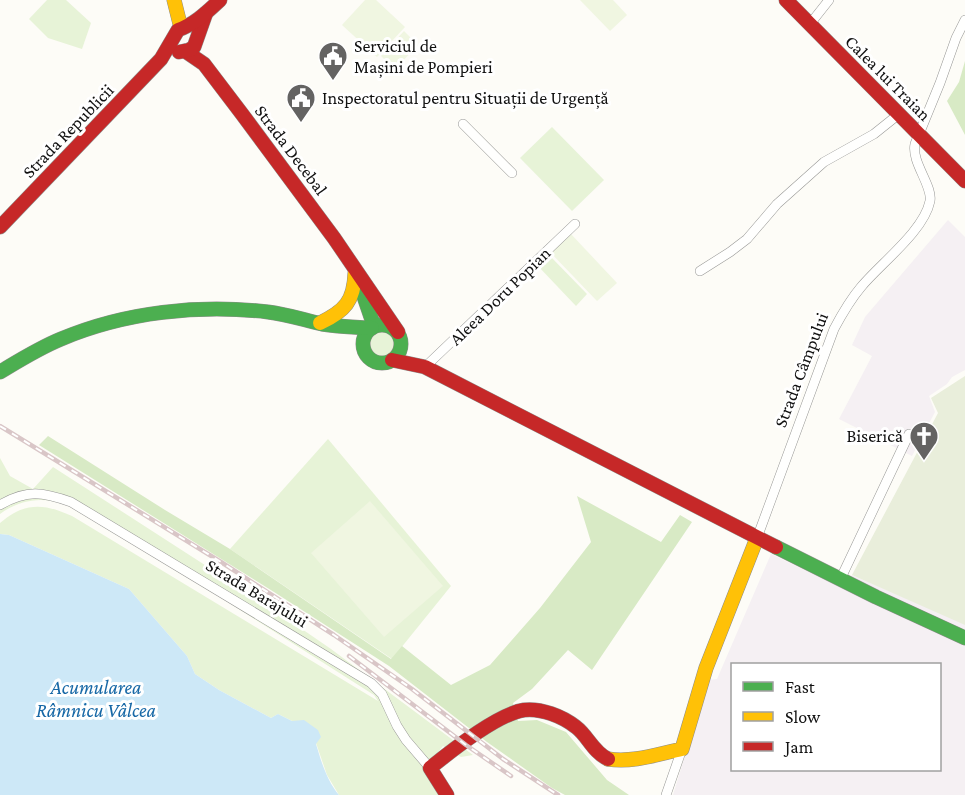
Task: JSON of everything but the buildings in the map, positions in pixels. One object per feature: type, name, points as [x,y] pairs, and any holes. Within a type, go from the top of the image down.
[{"type":"main road","points":[[174,0],[185,40]]},
{"type":"main road","name":"Calea lui Traian","points":[[786,0],[965,181]]},
{"type":"main road","points":[[205,6],[219,1]]},
{"type":"main road","name":"Strada Republicii","points":[[0,227],[162,59],[185,40],[205,6]]},
{"type":"main road","name":"Strada Decebal","points":[[185,40],[288,176],[348,259],[399,336]]},
{"type":"main road","name":"Strada Decebal","points":[[348,259],[368,306],[373,327]]},
{"type":"main road","points":[[325,324],[349,303],[354,290],[355,273]]},
{"type":"main road","points":[[0,372],[26,356],[78,333],[158,313],[200,309],[269,312],[325,324],[373,327],[387,325],[393,328],[425,367]]},
{"type":"main road","points":[[325,324],[348,337],[375,362],[392,360],[425,367],[840,580],[965,638]]},
{"type":"main road","points":[[365,352],[363,342],[373,327]]},
{"type":"main road","points":[[392,360],[400,352],[399,336]]},
{"type":"main road","points":[[430,768],[482,729],[526,709],[545,712],[568,722],[585,735],[601,754],[610,759],[631,759],[682,749],[706,668],[757,538]]},
{"type":"main road","name":"Strada Barajului","points":[[430,768],[447,795]]},
{"type":"street","points":[[810,24],[829,0]]},
{"type":"street","points":[[919,135],[965,20]]},
{"type":"street","points":[[700,271],[747,239],[777,204],[824,162],[874,134],[899,114]]},
{"type":"street","points":[[463,124],[512,173]]},
{"type":"street","name":"Strada Câmpului","points":[[757,538],[834,329],[861,287],[917,227],[925,214],[931,198],[915,154],[915,144],[919,135]]},
{"type":"street","name":"Aleea Doru Popian","points":[[425,367],[575,224]]},
{"type":"street","points":[[840,580],[909,434]]},
{"type":"street","name":"Strada Barajului","points":[[0,505],[12,498],[27,494],[45,493],[71,502],[371,683],[382,694],[401,733],[430,768]]},
{"type":"street","points":[[666,795],[682,749]]},
{"type":"shaded area","points":[[948,220],[965,237],[965,370],[952,377],[947,384],[929,396],[935,412],[912,456],[839,419],[872,356],[852,345],[865,317]]},
{"type":"shaded area","points":[[771,554],[844,589],[852,575],[965,623],[965,795],[673,795],[708,680],[717,679]]},
{"type":"green space","points":[[47,0],[66,0],[91,23],[82,49],[48,38],[29,19]]},
{"type":"green space","points":[[365,0],[376,0],[405,27],[377,57],[342,25]]},
{"type":"green space","points":[[580,0],[613,0],[627,15],[610,31]]},
{"type":"green space","points":[[404,31],[418,45],[395,69],[381,56]]},
{"type":"green space","points":[[965,61],[965,135],[947,101],[959,82]]},
{"type":"green space","points":[[552,127],[604,180],[572,211],[520,158]]},
{"type":"green space","points":[[570,233],[617,283],[597,301],[550,252]]},
{"type":"green space","points":[[549,255],[587,294],[576,306],[538,266]]},
{"type":"green space","points":[[382,332],[391,335],[394,344],[391,353],[382,356],[373,353],[370,344],[373,335]]},
{"type":"green space","points":[[965,376],[965,625],[852,575],[938,413],[931,398]]},
{"type":"green space","points":[[48,436],[230,549],[391,659],[402,646],[451,685],[490,665],[540,608],[591,542],[577,496],[661,542],[680,515],[692,522],[592,670],[568,650],[532,689],[513,703],[518,721],[537,720],[566,732],[607,780],[629,795],[565,795],[552,788],[487,742],[389,666],[39,445]]},
{"type":"green space","points":[[328,439],[451,586],[392,659],[230,549]]},
{"type":"green space","points":[[0,458],[10,476],[33,489],[53,467],[267,605],[331,649],[473,755],[461,757],[443,746],[426,767],[442,795],[339,795],[327,775],[316,743],[304,721],[292,721],[278,714],[271,718],[219,690],[195,674],[187,656],[129,589],[9,535],[0,534],[0,523],[18,511],[34,507],[52,509],[72,516],[378,701],[374,695],[220,597],[67,505],[50,500],[32,500],[16,505],[0,514]]},
{"type":"green space","points":[[370,501],[443,586],[384,637],[311,553]]},
{"type":"water","name":"Acumularea Râmnicu Vâlcea","points":[[0,534],[9,535],[129,589],[187,656],[195,674],[219,690],[271,718],[278,714],[292,721],[304,720],[318,730],[321,737],[316,744],[320,757],[339,795],[0,795]]},
{"type":"railway","points":[[0,426],[221,562],[334,635],[412,689],[503,759],[558,795]]},
{"type":"railway","points":[[349,656],[466,745],[511,776]]},
{"type":"traffic: fast","points":[[361,288],[374,326]]},
{"type":"traffic: fast","points":[[0,372],[45,346],[85,330],[136,316],[163,312],[242,310],[275,313],[328,325],[372,328]]},
{"type":"traffic: fast","points":[[382,325],[395,331],[401,344],[395,357],[382,363],[369,357],[363,344],[369,331],[382,325]]},
{"type":"traffic: fast","points":[[776,547],[965,638]]},
{"type":"traffic: slow","points":[[174,0],[181,28]]},
{"type":"traffic: slow","points":[[320,323],[336,314],[347,304],[353,291],[355,273]]},
{"type":"traffic: slow","points":[[608,759],[636,759],[682,749],[706,668],[757,538]]},
{"type":"traffic: jam","points":[[0,227],[161,59],[178,30],[195,21],[220,0]]},
{"type":"traffic: jam","points":[[786,0],[965,181]]},
{"type":"traffic: jam","points":[[179,52],[194,47],[206,13]]},
{"type":"traffic: jam","points":[[185,51],[204,64],[242,114],[334,238],[398,332]]},
{"type":"traffic: jam","points":[[392,360],[425,367],[776,547]]},
{"type":"traffic: jam","points":[[447,795],[430,768],[488,726],[501,718],[524,710],[544,712],[564,719],[580,731],[598,752],[608,759]]},
{"type":"place","name":"Serviciul de Mașini de Pompieri","points":[[333,82]]},
{"type":"place","name":"Inspectoratul pentru Situații de Urgență","points":[[301,124]]},
{"type":"place","name":"Biserică","points":[[924,462]]}]
